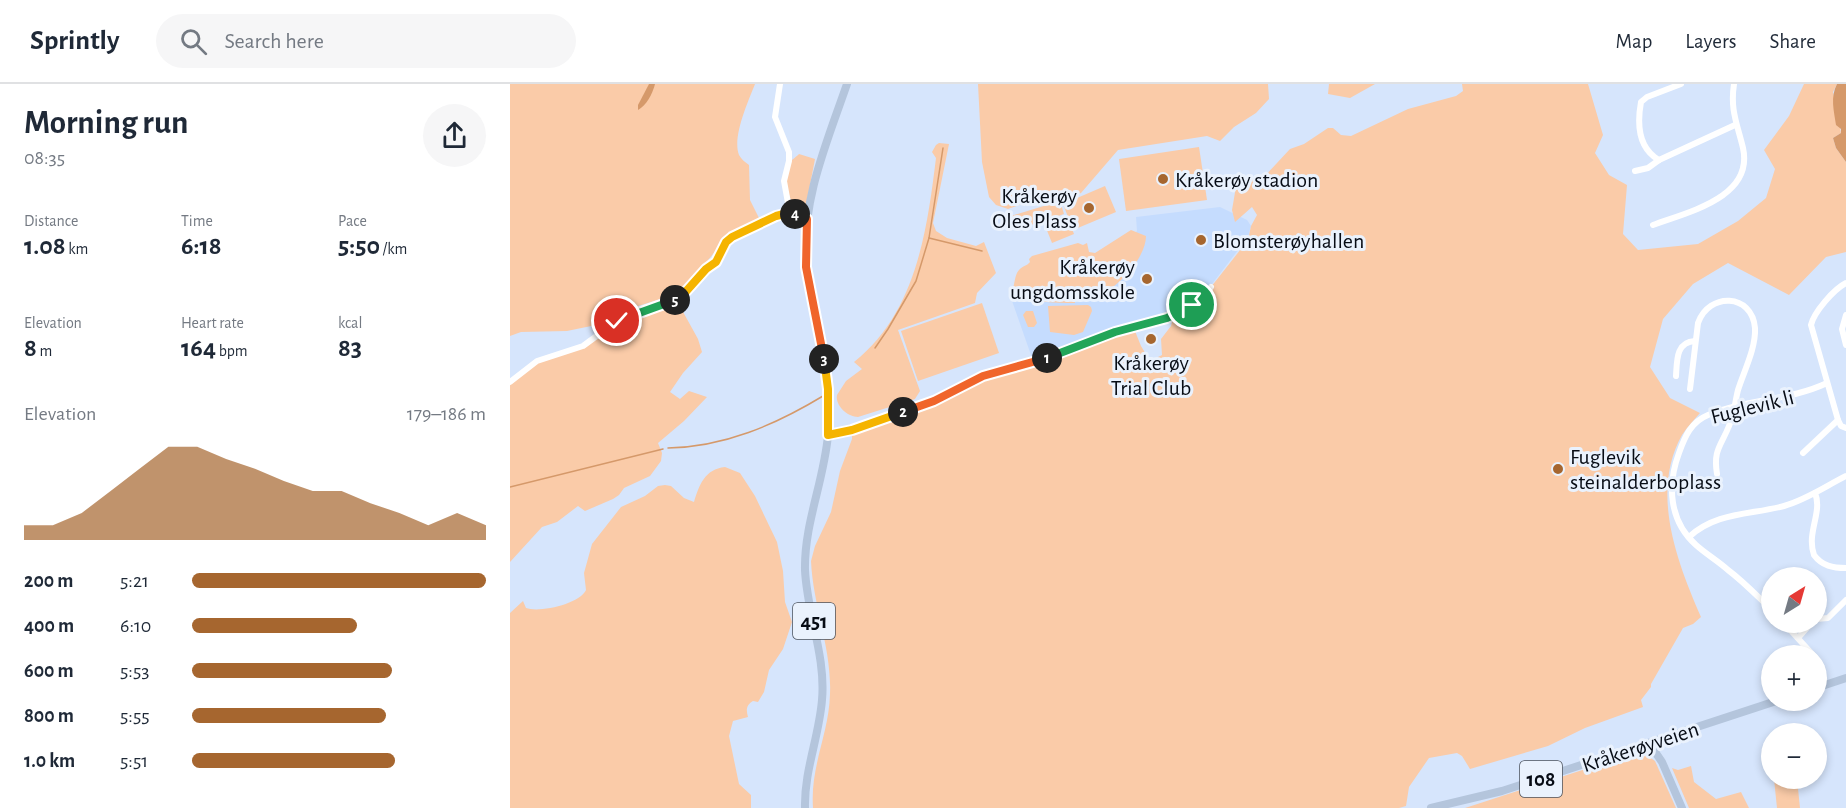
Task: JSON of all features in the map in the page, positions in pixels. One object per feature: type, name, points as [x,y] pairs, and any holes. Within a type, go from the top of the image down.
[{"type":"main road","name":"451","points":[[806,808],[806,782],[820,716],[823,686],[806,572],[806,547],[828,435],[826,371],[806,267],[807,219],[818,169],[847,84]]},
{"type":"main road","points":[[1827,685],[1846,678]]},
{"type":"main road","name":"Kråkerøyveien","points":[[1431,808],[1502,791],[1761,706]]},
{"type":"main road","points":[[1659,740],[1662,762]]},
{"type":"main road","points":[[1649,743],[1662,762],[1682,808]]},
{"type":"street","points":[[780,84],[775,117],[789,152],[784,181],[792,212]]},
{"type":"street","points":[[1659,160],[1648,152],[1640,136],[1641,102],[1647,97],[1681,84]]},
{"type":"street","points":[[1653,225],[1716,201],[1731,189],[1741,169],[1743,153],[1735,125],[1734,84]]},
{"type":"street","points":[[1635,171],[1648,168],[1659,160],[1735,125]]},
{"type":"street","points":[[510,382],[537,361],[583,345],[617,321],[681,297],[706,269],[716,262],[726,242],[732,237],[776,216],[792,212],[807,219]]},
{"type":"street","points":[[1846,283],[1834,292],[1812,321],[1812,331],[1838,420],[1841,426],[1846,428]]},
{"type":"street","points":[[828,435],[852,430],[934,401],[983,376],[1044,359],[1115,332],[1167,318],[1192,305],[1206,295],[1211,287]]},
{"type":"street","points":[[1690,389],[1695,341],[1701,315],[1713,303],[1727,300],[1743,305],[1751,314],[1755,336],[1730,424],[1717,448],[1715,462],[1717,474]]},
{"type":"street","points":[[1846,315],[1842,329],[1846,345]]},
{"type":"street","points":[[1676,376],[1678,353],[1681,346],[1695,341]]},
{"type":"street","name":"Fuglevik li","points":[[1761,600],[1681,528],[1673,511],[1672,484],[1677,458],[1684,438],[1695,423],[1705,416],[1734,407],[1800,393],[1827,383]]},
{"type":"street","points":[[1803,453],[1838,420]]},
{"type":"street","points":[[1689,537],[1714,520],[1785,506],[1846,476]]},
{"type":"street","points":[[1815,493],[1818,503],[1811,540],[1814,555],[1824,565],[1846,568]]},
{"type":"street","points":[[1827,618],[1846,600]]},
{"type":"street","points":[[1794,633],[1804,645]]},
{"type":"street","points":[[1798,638],[1802,633]]},
{"type":"shaded area","points":[[510,84],[755,84],[739,129],[737,148],[740,156],[749,165],[750,200],[759,218],[730,233],[682,292],[626,310],[596,325],[567,331],[521,332],[510,336]]},
{"type":"shaded area","points":[[649,84],[655,84],[653,91],[638,110],[638,105]]},
{"type":"shaded area","points":[[978,84],[1268,84],[1269,99],[1256,113],[1234,127],[1220,141],[1207,136],[1118,150],[1081,193],[1069,198],[1058,197],[1025,203],[1008,209],[996,205],[989,197],[982,162]]},
{"type":"shaded area","points":[[1329,84],[1375,84],[1350,98],[1328,94]]},
{"type":"shaded area","points":[[1462,84],[1588,84],[1603,135],[1595,153],[1609,175],[1627,185],[1623,234],[1638,250],[1698,244],[1738,221],[1766,198],[1775,169],[1764,150],[1789,116],[1804,84],[1837,84],[1833,92],[1841,133],[1833,138],[1836,148],[1846,162],[1846,252],[1826,257],[1789,295],[1728,263],[1693,284],[1663,319],[1650,367],[1670,398],[1700,413],[1682,435],[1673,457],[1668,480],[1668,503],[1670,527],[1676,550],[1701,617],[1693,624],[1683,628],[1651,687],[1641,700],[1643,707],[1585,728],[1548,746],[1470,769],[1462,756],[1457,753],[1429,758],[1409,787],[1406,806],[1399,808],[813,808],[814,778],[829,709],[830,677],[811,561],[815,546],[831,512],[840,471],[852,439],[852,430],[934,401],[964,384],[1044,359],[1133,326],[1150,361],[1162,355],[1161,339],[1171,326],[1174,314],[1192,305],[1211,287],[1248,240],[1251,226],[1257,215],[1252,207],[1235,222],[1232,210],[1238,175],[1252,179],[1263,178],[1290,149],[1304,144],[1328,128],[1333,128],[1341,135],[1351,136],[1408,109],[1456,96],[1463,91]]},
{"type":"shaded area","points":[[1837,84],[1846,84],[1846,162],[1836,148],[1833,138],[1841,133],[1841,129],[1836,125],[1833,104]]},
{"type":"shaded area","points":[[939,143],[949,144],[933,223],[936,231],[947,238],[976,246],[984,242],[996,273],[977,293],[975,303],[898,330],[920,391],[915,399],[854,417],[840,407],[837,395],[846,381],[862,369],[854,362],[875,342],[892,320],[905,295],[922,242],[936,158],[932,152]]},
{"type":"shaded area","name":"Kråkerøy stadion","points":[[1199,147],[1207,200],[1126,211],[1119,159]]},
{"type":"shaded area","points":[[799,154],[815,159],[805,211],[802,213],[796,211],[793,206],[787,182],[789,164]]},
{"type":"shaded area","name":"Kråkerøy Oles Plass","points":[[1105,186],[1116,212],[1073,230],[1063,204]]},
{"type":"shaded area","points":[[1060,201],[1064,214],[1016,230],[1011,216]]},
{"type":"shaded area","name":"Kråkerøy ungdomsskole","points":[[1220,207],[1247,220],[1251,226],[1248,237],[1206,292],[1191,303],[1163,317],[1133,324],[1032,358],[1011,298],[1013,288],[1018,293],[1074,291],[1137,231],[1136,217]]},
{"type":"shaded area","points":[[1068,219],[1074,234],[1052,243],[1046,228]]},
{"type":"shaded area","points":[[1131,230],[1146,236],[1145,245],[1127,274],[1100,296],[1091,299],[1089,289],[1074,291],[1075,303],[1050,302],[1034,300],[1013,288],[1018,272],[1030,262],[1029,259],[1032,256],[1078,243],[1083,245],[1087,243],[1089,252],[1095,253]]},
{"type":"shaded area","points":[[677,301],[698,339],[702,352],[670,392],[680,399],[689,391],[707,397],[658,443],[662,453],[661,461],[650,476],[624,488],[613,499],[585,511],[578,506],[557,522],[542,527],[510,562],[510,382],[534,364],[584,346],[603,332]]},
{"type":"shaded area","points":[[982,303],[999,353],[918,381],[901,331]]},
{"type":"shaded area","points":[[1088,305],[1092,311],[1083,332],[1074,335],[1050,332],[1048,306]]},
{"type":"shaded area","points":[[1026,311],[1033,311],[1037,323],[1034,327],[1028,327],[1023,315]]},
{"type":"shaded area","points":[[725,467],[740,473],[755,496],[777,542],[783,571],[785,602],[792,622],[783,649],[769,670],[764,692],[758,702],[753,701],[748,706],[748,717],[733,721],[729,736],[739,784],[751,795],[751,808],[510,808],[510,613],[523,601],[526,608],[540,609],[568,603],[582,595],[586,590],[584,573],[592,544],[621,507],[645,496],[658,486],[665,485],[671,486],[684,498],[694,502],[708,474]]},
{"type":"shaded area","points":[[1641,751],[1655,761],[1676,808],[1465,808]]},
{"type":"shaded area","points":[[1691,766],[1694,782],[1716,799],[1741,792],[1749,808],[1689,808],[1672,768],[1678,770]]},
{"type":"shaded area","points":[[1775,789],[1798,789],[1800,808],[1777,808]]},
{"type":"waterway","points":[[875,348],[916,281],[929,238],[943,148]]},
{"type":"waterway","points":[[929,238],[982,251]]},
{"type":"waterway","points":[[668,448],[689,447],[729,439],[768,425],[823,396]]},
{"type":"waterway","points":[[510,487],[663,449]]},
{"type":"place","name":"Kråkerøy stadion","points":[[1163,179]]},
{"type":"place","name":"Kråkerøy Oles Plass","points":[[1089,208]]},
{"type":"place","name":"Blomsterøyhallen","points":[[1201,240]]},
{"type":"place","name":"Kråkerøy ungdomsskole","points":[[1147,279]]},
{"type":"place","name":"Kråkerøy Trial Club","points":[[1151,339]]},
{"type":"place","name":"Fuglevik steinalderboplass","points":[[1558,469]]},
{"type":"route","points":[[617,321],[681,297],[706,269],[716,262],[726,242],[732,237],[785,213],[792,212],[807,219],[806,267],[825,365],[829,404],[828,435],[852,430],[934,401],[963,384],[983,376],[1044,359],[1115,332],[1167,318],[1192,305]]}]
